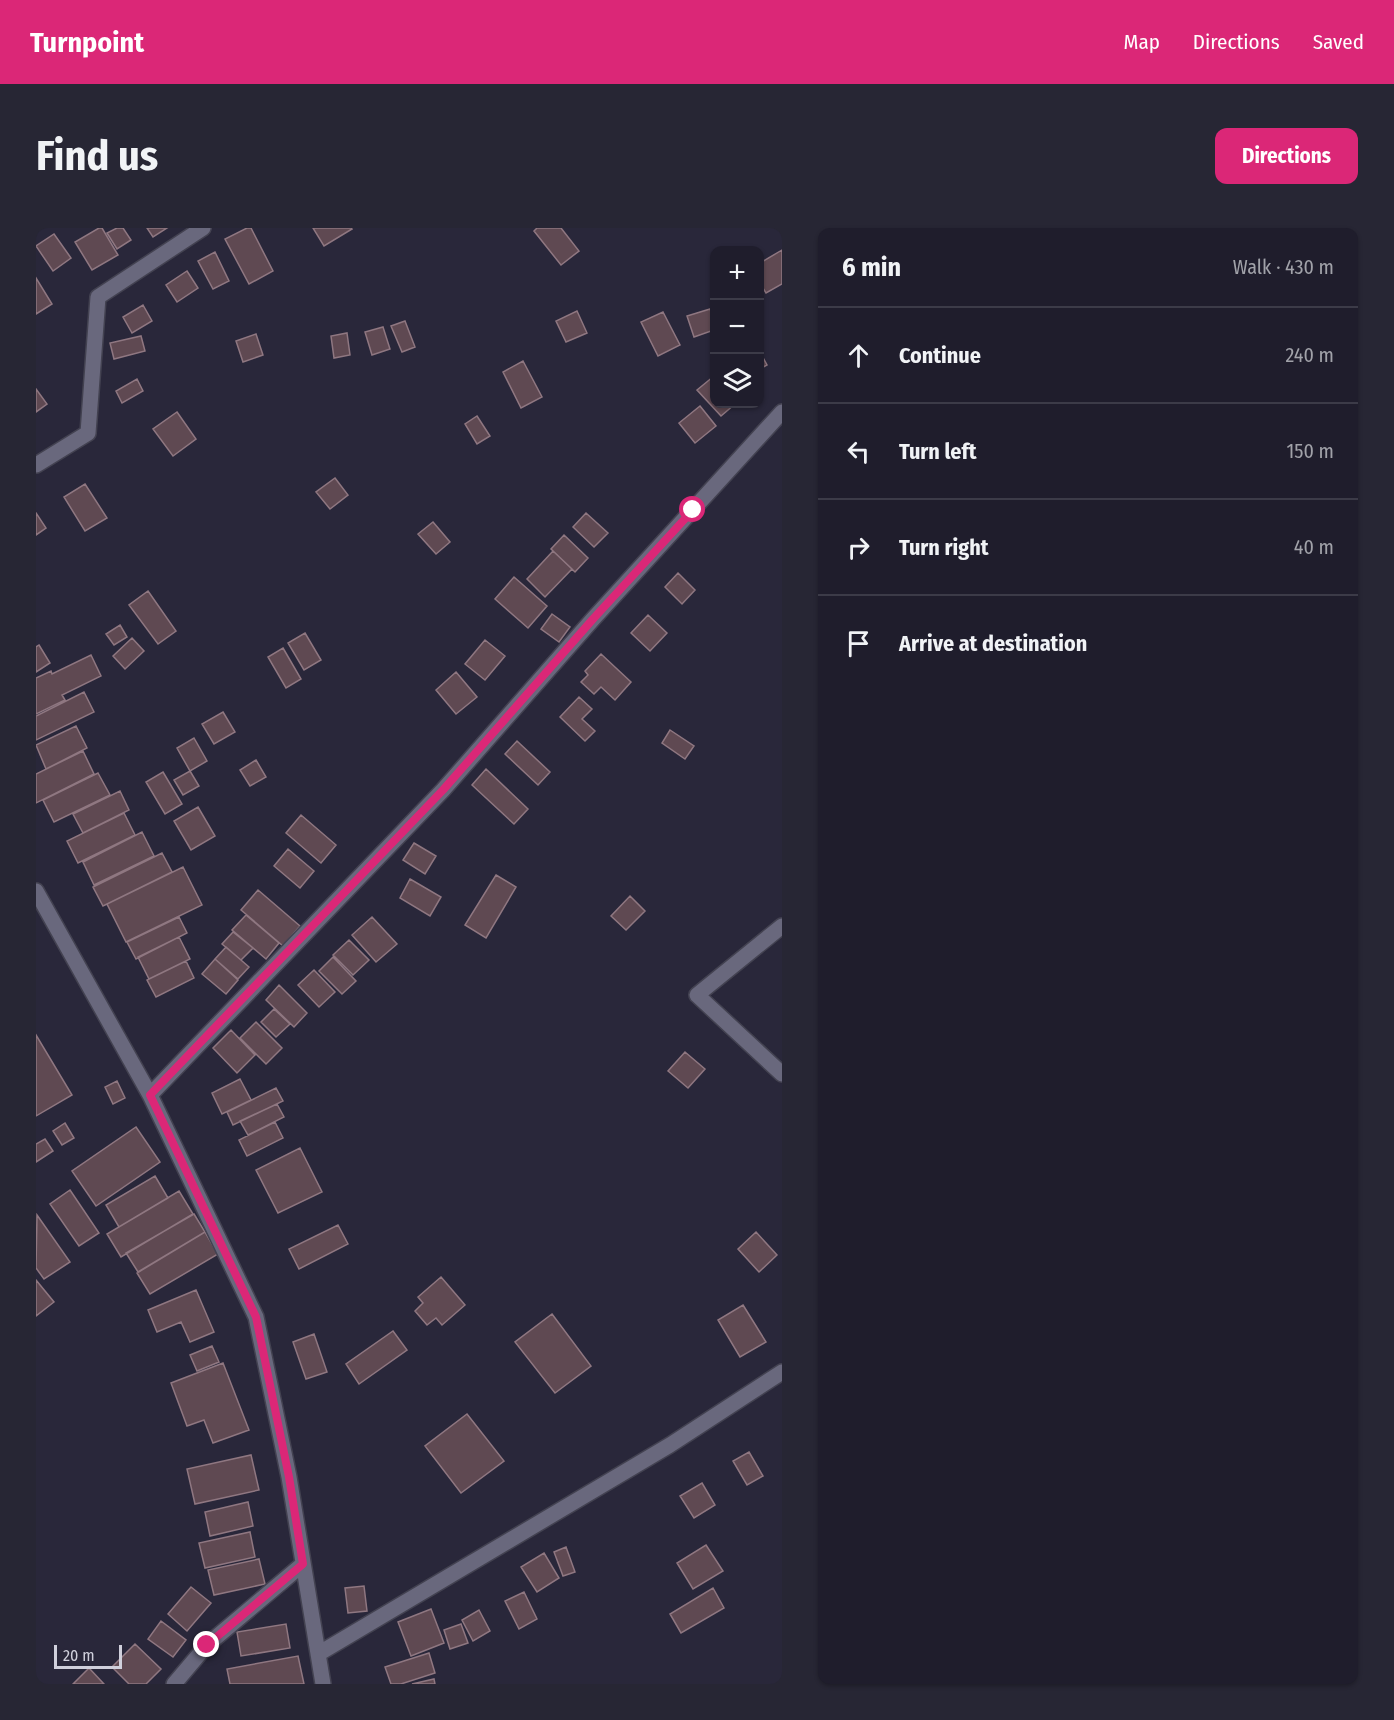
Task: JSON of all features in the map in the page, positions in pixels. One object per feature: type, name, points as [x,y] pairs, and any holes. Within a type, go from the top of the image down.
[{"type":"street","points":[[36,465],[88,433],[98,297],[203,228]]},
{"type":"street","points":[[150,1095],[443,790],[593,619],[782,412]]},
{"type":"street","points":[[36,891],[150,1095],[256,1317],[289,1477],[323,1684]]},
{"type":"street","points":[[782,926],[698,995],[782,1074]]},
{"type":"street","points":[[318,1654],[670,1445],[782,1372]]},
{"type":"street","points":[[174,1684],[207,1645],[303,1564]]},
{"type":"building","points":[[102,228],[118,255],[92,270],[75,242]]},
{"type":"building","points":[[123,228],[131,240],[117,249],[107,233]]},
{"type":"building","points":[[147,228],[167,228],[153,237]]},
{"type":"building","points":[[251,228],[273,271],[249,284],[225,239]]},
{"type":"building","points":[[313,228],[351,228],[352,229],[324,246]]},
{"type":"building","points":[[537,228],[561,228],[579,251],[561,265],[534,231]]},
{"type":"building","points":[[54,234],[71,258],[53,271],[36,246]]},
{"type":"building","points":[[782,250],[782,284],[766,293],[764,290],[764,261]]},
{"type":"building","points":[[215,252],[229,281],[213,289],[198,261]]},
{"type":"building","points":[[187,271],[198,288],[177,302],[166,285]]},
{"type":"building","points":[[36,278],[52,304],[36,314]]},
{"type":"building","points":[[143,305],[152,321],[132,333],[123,317]]},
{"type":"building","points":[[710,309],[710,331],[694,337],[687,316]]},
{"type":"building","points":[[577,311],[587,333],[566,342],[556,321]]},
{"type":"building","points":[[663,312],[680,345],[658,356],[641,322]]},
{"type":"building","points":[[405,321],[415,347],[402,352],[391,326]]},
{"type":"building","points":[[383,327],[390,349],[372,355],[365,332]]},
{"type":"building","points":[[347,333],[350,355],[334,358],[331,336]]},
{"type":"building","points":[[256,334],[263,355],[243,362],[236,341]]},
{"type":"building","points":[[141,336],[145,351],[114,359],[110,343]]},
{"type":"building","points":[[523,361],[542,397],[521,408],[503,372]]},
{"type":"building","points":[[137,379],[143,391],[122,403],[116,391]]},
{"type":"building","points":[[710,379],[710,404],[697,390]]},
{"type":"building","points":[[36,389],[47,404],[36,412]]},
{"type":"building","points":[[700,406],[716,426],[695,443],[679,423]]},
{"type":"building","points":[[714,408],[730,408],[721,416]]},
{"type":"building","points":[[177,412],[196,439],[173,456],[153,429]]},
{"type":"building","points":[[477,416],[490,436],[477,444],[465,424]]},
{"type":"building","points":[[335,478],[348,495],[330,509],[316,492]]},
{"type":"building","points":[[85,484],[107,518],[85,531],[64,497]]},
{"type":"building","points":[[36,513],[46,528],[36,535]]},
{"type":"building","points":[[586,513],[608,533],[594,547],[573,527]]},
{"type":"building","points":[[433,522],[450,542],[436,554],[418,534]]},
{"type":"building","points":[[564,535],[588,558],[575,572],[551,549]]},
{"type":"building","points":[[553,551],[572,569],[545,597],[527,579]]},
{"type":"building","points":[[678,573],[695,590],[682,604],[665,587]]},
{"type":"building","points":[[514,577],[547,606],[528,628],[495,599]]},
{"type":"building","points":[[148,591],[176,631],[158,644],[129,605]]},
{"type":"building","points":[[552,614],[570,627],[559,642],[541,629]]},
{"type":"building","points":[[648,615],[667,633],[650,651],[631,633]]},
{"type":"building","points":[[120,625],[127,637],[114,645],[106,634]]},
{"type":"building","points":[[305,633],[321,660],[304,670],[288,643]]},
{"type":"building","points":[[132,638],[144,651],[125,669],[113,656]]},
{"type":"building","points":[[485,640],[505,656],[485,680],[465,664]]},
{"type":"building","points":[[39,645],[50,663],[36,672],[36,647]]},
{"type":"building","points":[[283,648],[301,679],[286,688],[268,657]]},
{"type":"building","points":[[601,654],[631,682],[615,700],[601,687],[594,694],[581,682],[588,675],[585,671]]},
{"type":"building","points":[[91,655],[101,676],[62,695],[65,700],[36,714],[36,678],[51,671],[52,674]]},
{"type":"building","points":[[456,672],[477,697],[456,714],[436,690]]},
{"type":"building","points":[[84,692],[94,712],[36,740],[36,716]]},
{"type":"building","points":[[579,697],[592,709],[582,719],[595,731],[585,741],[560,717]]},
{"type":"building","points":[[223,712],[235,732],[214,744],[202,724]]},
{"type":"building","points":[[76,726],[87,748],[46,769],[36,745]]},
{"type":"building","points":[[670,730],[694,746],[685,759],[662,743]]},
{"type":"building","points":[[194,738],[207,761],[190,771],[177,748]]},
{"type":"building","points":[[517,741],[550,772],[538,785],[505,754]]},
{"type":"building","points":[[83,751],[94,774],[36,803],[36,774]]},
{"type":"building","points":[[256,760],[266,777],[250,786],[240,770]]},
{"type":"building","points":[[486,769],[528,809],[514,824],[472,785]]},
{"type":"building","points":[[190,771],[199,786],[183,795],[174,780]]},
{"type":"building","points":[[163,772],[182,804],[165,814],[146,782]]},
{"type":"building","points":[[98,773],[110,795],[54,822],[43,800]]},
{"type":"building","points":[[120,791],[129,810],[83,833],[73,814]]},
{"type":"building","points":[[198,807],[215,836],[191,850],[174,821]]},
{"type":"building","points":[[124,813],[135,835],[78,863],[67,841]]},
{"type":"building","points":[[301,815],[336,845],[321,863],[286,833]]},
{"type":"building","points":[[142,832],[154,856],[94,885],[83,862]]},
{"type":"building","points":[[414,843],[436,856],[425,874],[403,860]]},
{"type":"building","points":[[288,849],[314,871],[300,888],[274,866]]},
{"type":"building","points":[[162,853],[172,872],[103,906],[93,887]]},
{"type":"building","points":[[183,867],[202,905],[126,942],[107,904]]},
{"type":"building","points":[[496,875],[516,887],[486,938],[465,925]]},
{"type":"building","points":[[410,879],[441,897],[430,916],[400,898]]},
{"type":"building","points":[[258,890],[300,926],[283,946],[241,910]]},
{"type":"building","points":[[630,896],[645,911],[626,930],[611,916]]},
{"type":"building","points":[[246,915],[279,943],[266,959],[232,930]]},
{"type":"building","points":[[179,917],[187,933],[136,959],[127,942]]},
{"type":"building","points":[[372,917],[397,944],[376,962],[352,935]]},
{"type":"building","points":[[233,932],[253,948],[241,960],[222,944]]},
{"type":"building","points":[[179,937],[190,959],[149,979],[138,957]]},
{"type":"building","points":[[349,940],[369,960],[353,975],[333,955]]},
{"type":"building","points":[[226,947],[249,967],[238,979],[215,959]]},
{"type":"building","points":[[333,957],[356,981],[342,994],[319,971]]},
{"type":"building","points":[[215,959],[238,980],[226,994],[202,974]]},
{"type":"building","points":[[186,961],[194,978],[156,997],[147,980]]},
{"type":"building","points":[[314,970],[335,992],[319,1007],[298,985]]},
{"type":"building","points":[[279,985],[307,1013],[294,1027],[266,1000]]},
{"type":"building","points":[[274,1009],[290,1024],[276,1037],[261,1022]]},
{"type":"building","points":[[256,1022],[282,1048],[266,1064],[240,1038]]},
{"type":"building","points":[[231,1030],[255,1055],[237,1073],[213,1048]]},
{"type":"building","points":[[36,1035],[72,1095],[36,1116]]},
{"type":"building","points":[[685,1052],[705,1069],[688,1088],[668,1071]]},
{"type":"building","points":[[240,1079],[251,1100],[222,1114],[212,1093]]},
{"type":"building","points":[[117,1081],[125,1098],[113,1104],[105,1087]]},
{"type":"building","points":[[276,1088],[283,1101],[233,1125],[227,1112]]},
{"type":"building","points":[[277,1104],[284,1117],[248,1135],[240,1121]]},
{"type":"building","points":[[275,1122],[283,1138],[247,1156],[239,1140]]},
{"type":"building","points":[[65,1123],[74,1138],[62,1145],[53,1131]]},
{"type":"building","points":[[136,1127],[160,1162],[96,1206],[72,1171]]},
{"type":"building","points":[[45,1139],[53,1151],[36,1162],[36,1144]]},
{"type":"building","points":[[300,1148],[322,1192],[278,1213],[256,1170]]},
{"type":"building","points":[[155,1176],[168,1198],[119,1227],[106,1205]]},
{"type":"building","points":[[70,1190],[99,1233],[79,1246],[50,1204]]},
{"type":"building","points":[[179,1191],[193,1214],[121,1257],[107,1234]]},
{"type":"building","points":[[194,1214],[205,1232],[138,1272],[126,1253]]},
{"type":"building","points":[[37,1215],[70,1262],[44,1279],[36,1268]]},
{"type":"building","points":[[338,1225],[348,1244],[299,1269],[289,1249]]},
{"type":"building","points":[[205,1232],[218,1254],[150,1294],[137,1273]]},
{"type":"building","points":[[756,1232],[777,1255],[759,1272],[738,1249]]},
{"type":"building","points":[[441,1277],[465,1305],[442,1325],[436,1318],[427,1325],[415,1311],[423,1303],[418,1297]]},
{"type":"building","points":[[36,1280],[54,1302],[36,1316]]},
{"type":"building","points":[[196,1290],[214,1332],[190,1342],[181,1322],[157,1332],[148,1310]]},
{"type":"building","points":[[743,1305],[766,1342],[740,1357],[718,1320]]},
{"type":"building","points":[[552,1314],[591,1366],[555,1393],[515,1342]]},
{"type":"building","points":[[393,1331],[407,1350],[359,1384],[346,1364]]},
{"type":"building","points":[[314,1334],[327,1372],[306,1379],[293,1342]]},
{"type":"building","points":[[212,1346],[219,1362],[197,1371],[190,1355]]},
{"type":"building","points":[[223,1363],[249,1430],[213,1443],[204,1420],[187,1426],[171,1383]]},
{"type":"building","points":[[467,1414],[504,1461],[461,1493],[425,1446]]},
{"type":"building","points":[[749,1452],[763,1476],[747,1485],[733,1461]]},
{"type":"building","points":[[251,1455],[259,1490],[195,1504],[187,1469]]},
{"type":"building","points":[[702,1483],[715,1505],[694,1518],[680,1496]]},
{"type":"building","points":[[248,1502],[253,1526],[210,1536],[205,1512]]},
{"type":"building","points":[[250,1532],[255,1557],[205,1568],[199,1543]]},
{"type":"building","points":[[706,1545],[723,1571],[693,1589],[677,1563]]},
{"type":"building","points":[[566,1547],[575,1572],[563,1576],[554,1552]]},
{"type":"building","points":[[544,1553],[559,1578],[537,1592],[521,1567]]},
{"type":"building","points":[[259,1559],[265,1584],[214,1595],[208,1570]]},
{"type":"building","points":[[364,1586],[367,1611],[348,1613],[345,1588]]},
{"type":"building","points":[[191,1587],[211,1603],[187,1631],[168,1614]]},
{"type":"building","points":[[713,1588],[724,1608],[681,1633],[670,1614]]},
{"type":"building","points":[[524,1592],[537,1619],[519,1629],[505,1601]]},
{"type":"building","points":[[431,1609],[444,1643],[411,1656],[398,1622]]},
{"type":"building","points":[[479,1610],[490,1631],[473,1641],[462,1620]]},
{"type":"building","points":[[161,1621],[186,1640],[173,1657],[148,1639]]},
{"type":"building","points":[[286,1624],[290,1648],[241,1656],[237,1632]]},
{"type":"building","points":[[461,1624],[468,1643],[450,1649],[444,1630]]},
{"type":"building","points":[[135,1644],[161,1669],[146,1684],[129,1684],[112,1667]]},
{"type":"building","points":[[429,1653],[435,1673],[401,1684],[391,1684],[385,1667]]},
{"type":"building","points":[[298,1656],[304,1684],[230,1684],[227,1669]]},
{"type":"building","points":[[89,1668],[104,1684],[73,1684]]},
{"type":"building","points":[[434,1679],[435,1684],[412,1684]]},
{"type":"route","points":[[207,1645],[303,1564],[289,1477],[256,1317],[150,1095],[443,790],[593,619],[693,510]]}]
